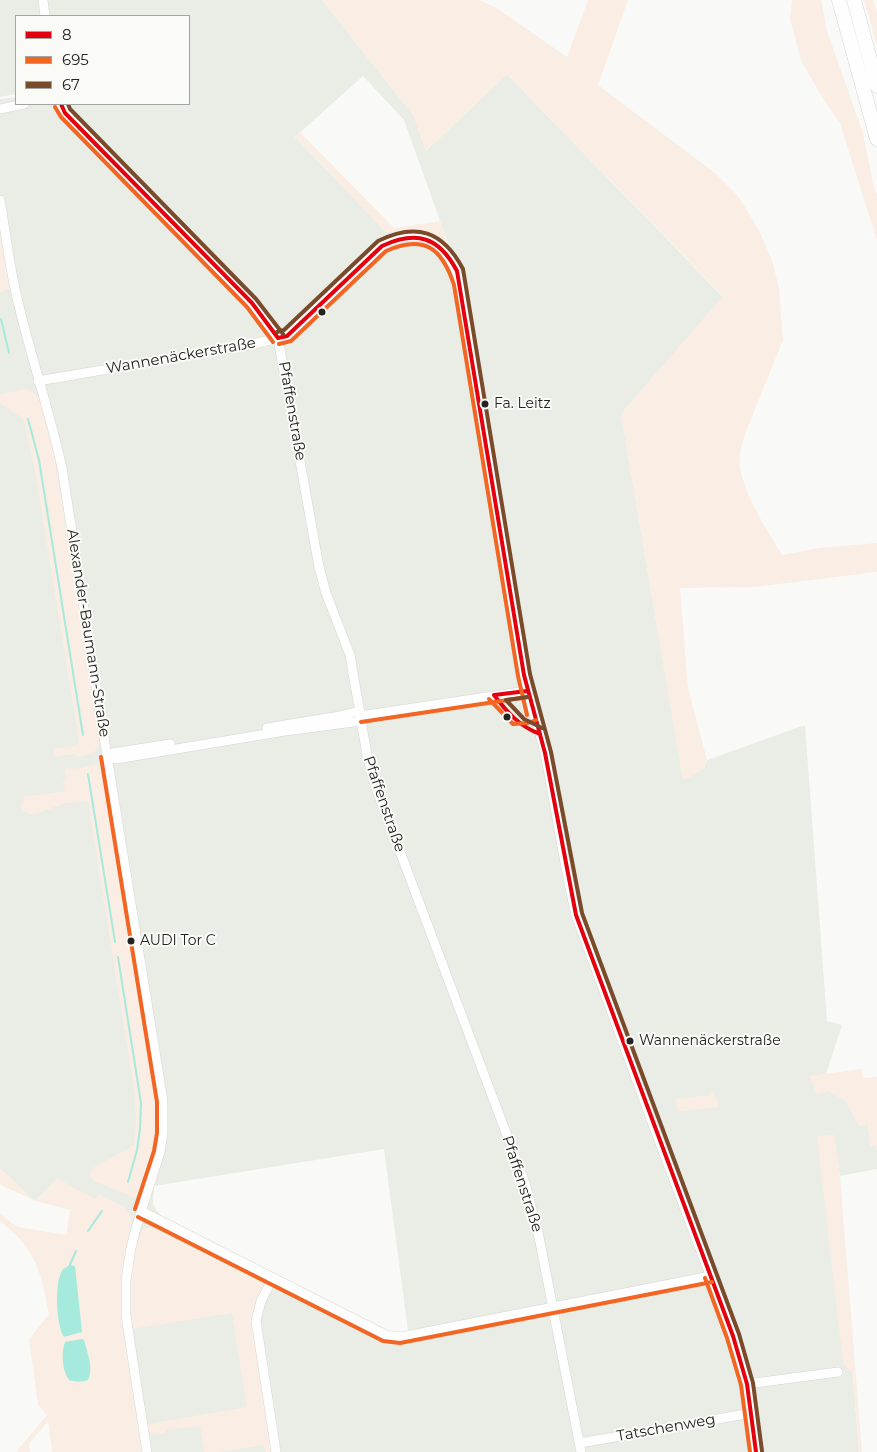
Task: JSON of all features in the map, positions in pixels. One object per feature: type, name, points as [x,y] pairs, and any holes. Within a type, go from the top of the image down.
[{"type":"highway","points":[[839,0],[877,139]]},
{"type":"highway","points":[[854,0],[877,86]]},
{"type":"street","points":[[43,0],[45,15]]},
{"type":"street","points":[[0,109],[19,105]]},
{"type":"street","name":"Pfaffenstraße","points":[[61,105],[65,114],[252,303],[278,338],[319,567],[326,593],[350,655],[367,755],[376,788],[525,1183],[539,1237],[581,1447]]},
{"type":"street","name":"Alexander-Baumann-Straße","points":[[0,200],[12,278],[38,381],[53,426],[62,468],[163,1101],[163,1133],[160,1152],[140,1211],[126,1280],[126,1316],[147,1452]]},
{"type":"street","name":"Wannenäckerstraße","points":[[38,381],[249,345],[287,336],[382,246],[392,240],[406,236],[425,238],[447,253],[457,271],[460,284],[527,691],[544,751],[568,883],[576,915],[734,1336],[747,1384],[756,1452]]},
{"type":"street","points":[[107,756],[116,759],[284,728],[527,691]]},
{"type":"street","points":[[140,1211],[386,1335],[401,1337],[711,1276]]},
{"type":"street","points":[[273,1278],[261,1301],[256,1321],[276,1452]]},
{"type":"street","points":[[747,1384],[838,1372]]},
{"type":"street","name":"Tatschenweg","points":[[581,1447],[752,1413]]},
{"type":"shaded area","points":[[0,0],[322,0],[414,116],[426,151],[507,74],[723,297],[621,414],[683,779],[704,768],[707,760],[805,725],[827,1021],[842,1025],[826,1074],[811,1076],[829,1091],[846,1101],[859,1125],[868,1124],[871,1145],[876,1145],[877,1151],[877,1169],[840,1176],[834,1135],[859,1452],[142,1452],[121,1320],[121,1293],[129,1238],[98,1195],[96,1200],[57,1179],[35,1201],[0,1169],[0,292],[11,288],[0,223],[0,99],[15,97],[15,105],[190,105],[190,15],[15,15],[15,94],[0,97]],"holes":[[[363,76],[404,120],[448,243],[419,229],[386,232],[295,137]],[[384,1149],[408,1331],[401,1333],[387,1332],[160,1215],[153,1205],[154,1186]]]},
{"type":"shaded area","points":[[322,0],[479,0],[495,7],[567,57],[588,0],[628,0],[598,85],[715,173],[738,196],[759,230],[773,263],[779,289],[783,340],[745,434],[740,468],[747,491],[782,555],[819,548],[877,543],[877,572],[755,587],[680,588],[688,688],[707,760],[700,771],[691,777],[683,780],[621,414],[723,296],[507,74],[426,151],[414,116]]},
{"type":"shaded area","points":[[792,0],[821,0],[827,31],[863,133],[877,195],[877,241],[840,123],[820,94],[801,60],[790,19]]},
{"type":"shaded area","points":[[864,0],[873,0],[877,13],[877,46]]},
{"type":"shaded area","points":[[300,132],[394,228],[441,221],[448,244],[419,229],[386,232],[295,137]]},
{"type":"shaded area","points":[[0,223],[11,288],[0,292]]},
{"type":"shaded area","points":[[27,389],[42,404],[49,427],[91,676],[99,739],[98,748],[92,754],[76,757],[75,754],[56,757],[54,755],[53,749],[76,746],[79,741],[34,465],[23,419],[0,403],[0,394]]},
{"type":"shaded area","points":[[95,765],[105,771],[130,918],[133,950],[160,1100],[158,1138],[152,1165],[148,1178],[135,1198],[94,1181],[90,1174],[93,1168],[134,1145],[136,1124],[135,1096],[88,801],[67,803],[33,814],[24,811],[21,806],[24,797],[65,791],[63,781],[66,780],[64,769],[75,767],[76,769]]},
{"type":"shaded area","points":[[861,1069],[863,1078],[877,1077],[877,1151],[876,1145],[870,1146],[868,1124],[859,1126],[846,1101],[829,1091],[816,1094],[810,1076]]},
{"type":"shaded area","points":[[714,1091],[719,1107],[679,1112],[675,1099],[711,1095],[710,1092]]},
{"type":"shaded area","points":[[834,1135],[840,1176],[862,1452],[859,1452],[853,1374],[843,1363],[817,1136]]},
{"type":"shaded area","points":[[0,1169],[35,1201],[1,1185]]},
{"type":"shaded area","points":[[57,1179],[96,1199],[98,1194],[126,1208],[132,1217],[121,1293],[121,1320],[142,1452],[52,1452],[48,1421],[29,1444],[30,1452],[16,1452],[47,1415],[38,1405],[29,1339],[49,1314],[34,1259],[21,1240],[0,1221],[0,1213],[19,1227],[66,1235],[70,1210],[35,1201]]},
{"type":"shaded area","points":[[156,1225],[259,1275],[263,1286],[255,1305],[253,1321],[271,1452],[266,1452],[263,1445],[218,1452],[204,1452],[200,1426],[166,1430],[166,1433],[157,1434],[150,1432],[145,1427],[153,1423],[247,1407],[232,1313],[132,1329],[129,1291],[134,1253],[143,1229]]},
{"type":"shaded area","points":[[70,1265],[75,1266],[82,1332],[64,1337],[59,1323],[57,1293],[60,1275],[63,1269]]},
{"type":"shaded area","points":[[84,1340],[89,1360],[90,1375],[88,1380],[85,1381],[69,1380],[63,1362],[65,1342]]},
{"type":"waterway","points":[[1,319],[9,353]]},
{"type":"waterway","points":[[28,419],[39,460],[83,735]]},
{"type":"waterway","points":[[88,774],[115,942]]},
{"type":"waterway","points":[[118,957],[141,1103],[137,1150],[128,1182]]},
{"type":"waterway","points":[[88,1231],[102,1211]]},
{"type":"waterway","points":[[69,1267],[76,1251]]},
{"type":"transit line","name":"8","points":[[61,105],[65,113],[252,303],[278,338]]},
{"type":"transit line","name":"67","points":[[68,105],[70,109],[256,299],[283,334]]},
{"type":"transit line","name":"695","points":[[55,107],[61,117],[247,307],[273,342]]},
{"type":"transit line","name":"67","points":[[277,332],[284,330],[378,241],[392,235],[416,231],[437,238],[447,246],[463,269],[530,674],[551,752],[582,913],[739,1334],[753,1383],[762,1451]]},
{"type":"transit line","name":"8","points":[[278,338],[287,336],[382,246],[395,241],[416,238],[435,244],[443,250],[457,271],[524,675],[545,753],[576,915],[733,1336],[747,1384],[756,1452]]},
{"type":"transit line","name":"695","points":[[279,344],[291,341],[386,251],[399,246],[421,245],[430,248],[444,262],[454,285],[518,676],[527,715]]},
{"type":"transit line","name":"8","points":[[527,691],[494,695],[514,718],[540,734]]},
{"type":"transit line","name":"695","points":[[361,722],[528,697]]},
{"type":"transit line","name":"67","points":[[528,697],[506,700],[524,719],[542,728]]},
{"type":"transit line","name":"695","points":[[489,699],[513,724],[528,723],[536,720]]},
{"type":"transit line","name":"695","points":[[101,757],[157,1102],[157,1133],[154,1151],[135,1209]]},
{"type":"transit line","name":"695","points":[[138,1217],[383,1341],[400,1343],[712,1282]]},
{"type":"transit line","name":"695","points":[[705,1278],[727,1338],[741,1385],[750,1452]]},
{"type":"place","name":"Fa. Leitz","points":[[485,404]]},
{"type":"place","name":"AUDI Tor C","points":[[131,941]]},
{"type":"place","name":"Wannenäckerstraße","points":[[630,1041]]}]
